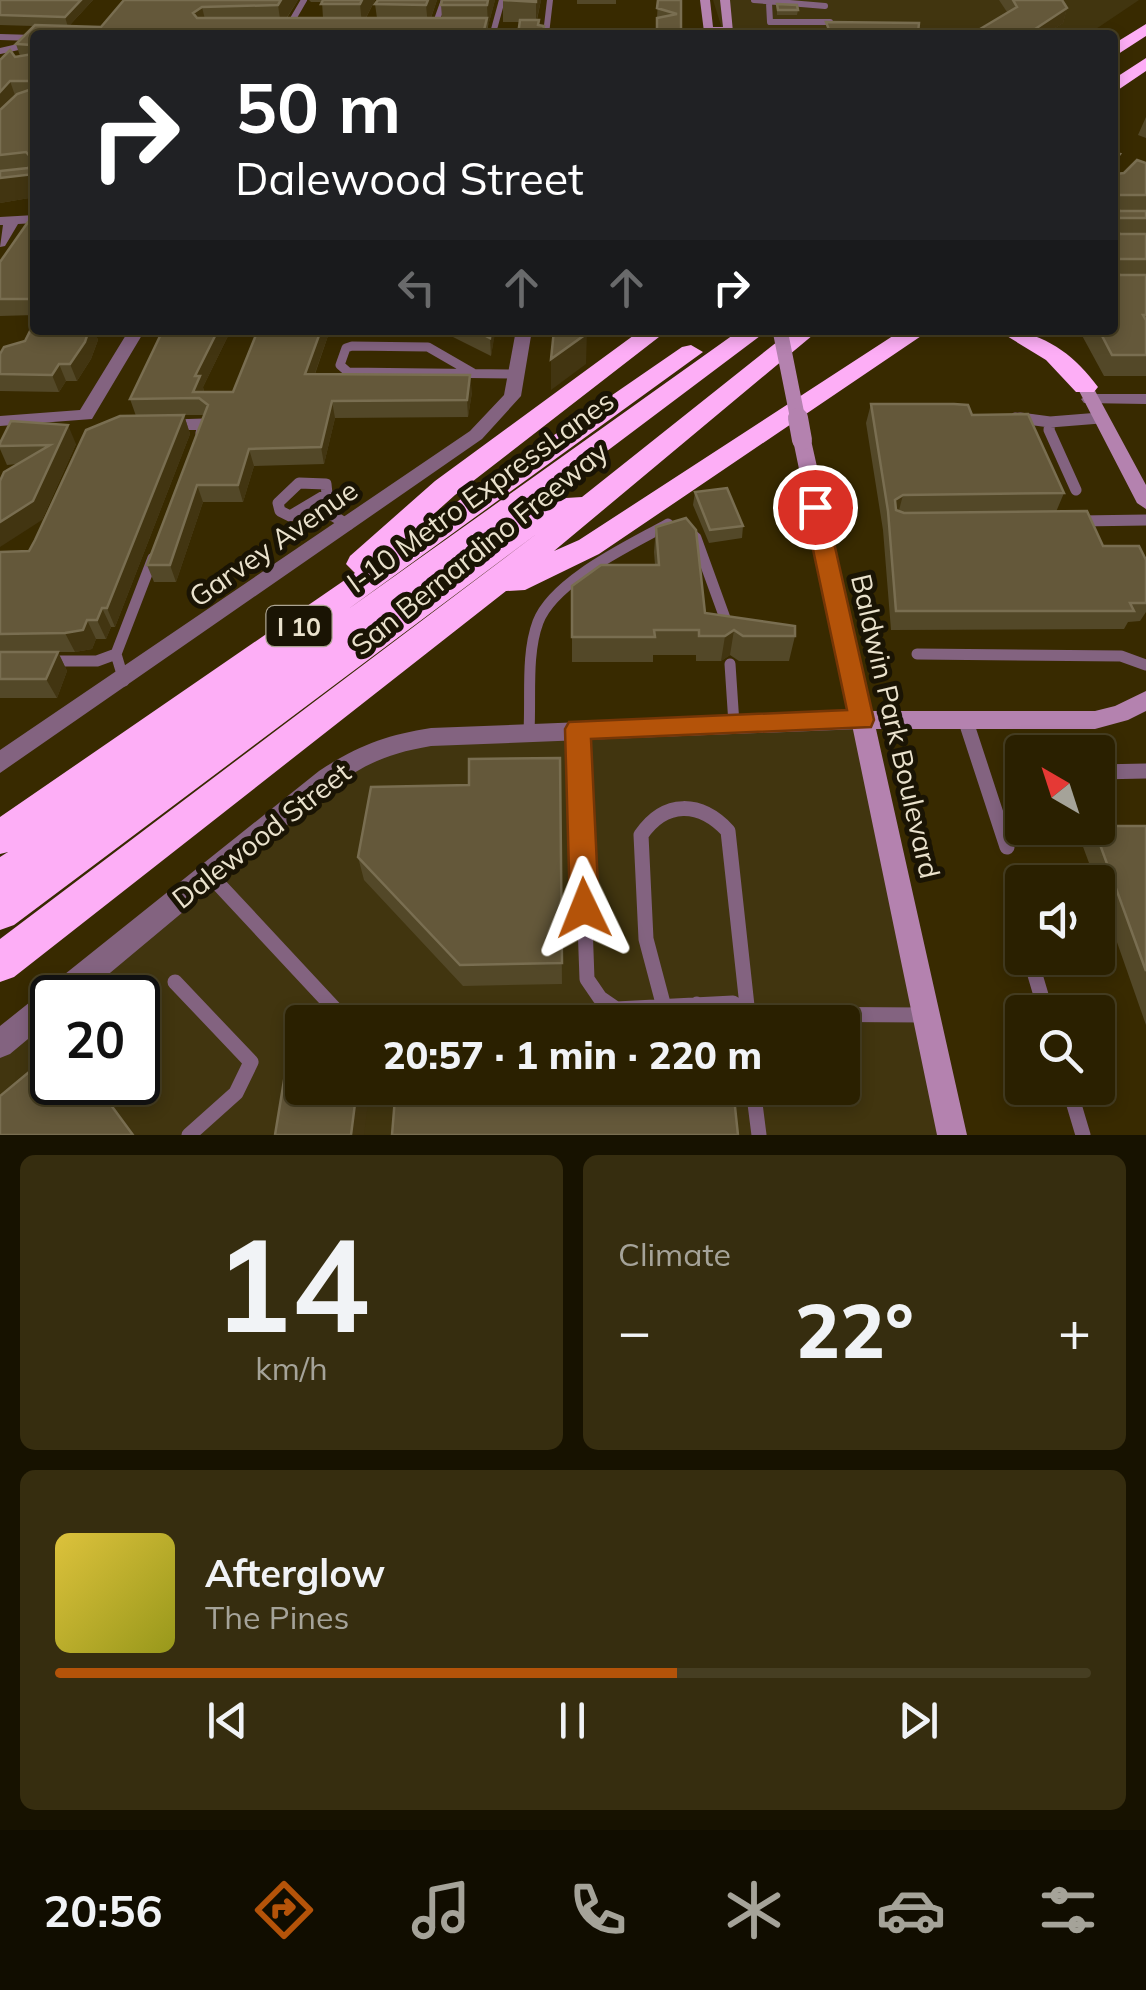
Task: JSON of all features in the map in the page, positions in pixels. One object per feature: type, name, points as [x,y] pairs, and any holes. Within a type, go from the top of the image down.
[{"type":"highway","points":[[1118,43],[1145,36]]},
{"type":"highway","points":[[1118,51],[1145,36]]},
{"type":"highway","points":[[1118,65],[1145,36]]},
{"type":"highway","points":[[1118,85],[1146,64]]},
{"type":"highway","points":[[1118,102],[1146,81]]},
{"type":"highway","points":[[267,648],[445,488],[649,335]]},
{"type":"highway","name":"San Bernardino Freeway","points":[[0,838],[715,335]]},
{"type":"highway","name":"I-10 Metro ExpressLanes","points":[[0,879],[749,335]]},
{"type":"highway","name":"San Bernardino Freeway","points":[[0,963],[475,599],[801,335]]},
{"type":"highway","points":[[475,599],[589,548],[910,335]]},
{"type":"highway","points":[[1018,335],[1054,355],[1088,393]]},
{"type":"highway","points":[[1062,335],[1088,393]]},
{"type":"highway","points":[[0,912],[520,528],[602,495]]},
{"type":"main road","points":[[705,0],[708,30]]},
{"type":"main road","points":[[725,0],[729,30]]},
{"type":"main road","name":"Baldwin Park Boulevard","points":[[781,335],[952,1135]]},
{"type":"main road","points":[[1088,393],[1146,503]]},
{"type":"main road","name":"Dalewood Street","points":[[862,720],[1095,720],[1146,700]]},
{"type":"street","points":[[0,37],[30,38]]},
{"type":"street","points":[[0,243],[6,221]]},
{"type":"street","points":[[0,421],[86,415],[133,335]]},
{"type":"street","name":"Garvey Avenue","points":[[4,756],[124,681],[476,436],[504,408],[519,374],[523,335]]},
{"type":"street","points":[[1088,393],[1146,399]]},
{"type":"street","name":"Dalewood Street","points":[[86,975],[362,755],[395,743],[529,731],[862,720]]},
{"type":"street","name":"Dalewood Street","points":[[0,1044],[30,1020]]},
{"type":"lane","points":[[282,30],[304,0]]},
{"type":"lane","points":[[434,30],[444,0]]},
{"type":"lane","points":[[501,30],[502,0]]},
{"type":"lane","points":[[546,30],[550,0]]},
{"type":"lane","points":[[757,1],[825,6]]},
{"type":"lane","points":[[769,3],[770,22],[830,22]]},
{"type":"lane","points":[[0,52],[18,47],[30,38]]},
{"type":"lane","points":[[473,373],[423,346],[352,346],[346,348],[340,365],[348,372],[519,374]]},
{"type":"lane","points":[[1010,416],[1050,422],[1100,418]]},
{"type":"lane","points":[[1050,422],[1049,430],[1076,490]]},
{"type":"lane","points":[[164,425],[204,424],[197,442]]},
{"type":"lane","points":[[314,504],[348,525]]},
{"type":"lane","points":[[1071,521],[1146,520]]},
{"type":"lane","points":[[529,731],[533,654],[543,609],[586,576],[669,523],[680,524],[696,538],[721,598],[730,636]]},
{"type":"lane","points":[[124,681],[116,654],[156,548]]},
{"type":"lane","points":[[39,662],[97,661],[116,654]]},
{"type":"lane","points":[[917,654],[1121,656],[1146,665]]},
{"type":"lane","points":[[730,664],[734,724]]},
{"type":"lane","points":[[966,722],[1007,847]]},
{"type":"lane","points":[[578,729],[587,979],[600,998],[611,1005]]},
{"type":"lane","points":[[1115,772],[1146,771]]},
{"type":"lane","points":[[664,1005],[662,986],[646,939],[638,854],[647,823],[670,808],[686,806],[714,814],[728,830],[747,1005]]},
{"type":"lane","points":[[210,874],[331,1005]]},
{"type":"lane","points":[[174,982],[250,1062],[250,1073],[237,1089],[189,1135]]},
{"type":"lane","points":[[680,1005],[736,1005]]},
{"type":"lane","points":[[860,1015],[926,1016]]},
{"type":"lane","points":[[755,1105],[759,1135]]},
{"type":"lane","points":[[1074,1105],[1083,1135]]},
{"type":"shaded area","points":[[713,0],[1139,0],[1094,30],[722,30]]},
{"type":"shaded area","points":[[861,720],[952,1135],[0,1135],[0,1053],[30,1029],[30,1105],[160,1105],[160,975],[95,975],[266,828],[395,743]]},
{"type":"building","points":[[0,0],[81,0],[65,17],[0,15]]},
{"type":"building","points":[[124,0],[281,0],[278,5],[202,7],[193,13],[197,18],[487,18],[484,30],[30,30],[35,25],[101,27]]},
{"type":"building","points":[[323,0],[362,0],[360,4],[321,4]]},
{"type":"building","points":[[378,0],[428,0],[426,5],[375,4]]},
{"type":"building","points":[[442,0],[488,0],[487,5],[441,5]]},
{"type":"building","points":[[658,0],[681,0],[681,30],[657,30],[657,18],[677,14],[657,8]]},
{"type":"building","points":[[1013,0],[1062,0],[1067,8],[1034,30],[978,30],[1017,7]]},
{"type":"building","points":[[777,4],[797,5],[798,10],[778,10]]},
{"type":"building","points":[[520,20],[539,20],[538,25],[544,26],[543,30],[519,30]]},
{"type":"building","points":[[826,22],[919,23],[918,30],[829,30]]},
{"type":"building","points":[[30,30],[30,45],[16,44]]},
{"type":"building","points":[[10,50],[15,57],[30,54],[30,81],[10,81],[0,92],[0,60]]},
{"type":"building","points":[[30,90],[30,156],[26,152],[0,155],[0,110],[17,94]]},
{"type":"building","points":[[1137,160],[1146,163],[1146,195],[1118,195],[1118,174]]},
{"type":"building","points":[[30,166],[30,175],[0,178],[0,171]]},
{"type":"building","points":[[1118,209],[1146,211],[1146,218],[1119,218]]},
{"type":"building","points":[[28,222],[30,299],[0,299],[0,262]]},
{"type":"building","points":[[1118,232],[1146,234],[1146,259],[1119,259]]},
{"type":"building","points":[[1118,273],[1146,275],[1146,355],[1112,355],[1102,335],[1118,335]]},
{"type":"building","points":[[30,331],[30,335],[87,335],[70,364],[59,364],[52,375],[0,374],[4,347],[25,341]]},
{"type":"building","points":[[161,335],[216,335],[195,376],[200,376],[193,392],[233,392],[256,335],[319,335],[305,374],[470,375],[467,400],[332,401],[321,447],[249,449],[238,485],[197,485],[170,565],[147,565],[208,405],[199,398],[130,399]]},
{"type":"building","points":[[553,335],[585,335],[551,359]]},
{"type":"building","points":[[871,404],[954,404],[968,405],[972,415],[1028,414],[1064,493],[903,495],[895,500],[896,510],[1087,511],[1103,546],[1139,546],[1146,560],[1146,603],[1130,603],[1134,611],[896,611],[888,511]]},
{"type":"building","points":[[184,415],[107,608],[102,608],[97,620],[87,620],[83,630],[65,633],[0,634],[0,552],[29,551],[86,430],[120,416]]},
{"type":"building","points":[[11,421],[68,425],[33,501],[0,522],[0,481],[4,472],[50,445],[0,446]]},
{"type":"building","points":[[727,488],[743,526],[710,530],[695,492]]},
{"type":"building","points":[[686,518],[696,530],[705,613],[795,626],[795,636],[743,636],[734,630],[725,636],[699,636],[699,630],[654,630],[655,637],[572,637],[572,586],[601,565],[659,565],[656,527]]},
{"type":"building","points":[[0,652],[58,652],[46,679],[0,679]]},
{"type":"building","points":[[560,758],[562,963],[460,965],[358,857],[371,787],[469,785],[469,759]]},
{"type":"building","points":[[1115,826],[1146,826],[1146,971],[1115,886],[1115,865],[1107,865],[1100,845],[1115,845]]},
{"type":"building","points":[[30,1071],[30,1105],[111,1105],[133,1135],[0,1135],[0,1096]]},
{"type":"building","points":[[285,1074],[285,1105],[355,1105],[351,1135],[275,1135]]},
{"type":"building","points":[[394,1105],[735,1105],[738,1135],[392,1135]]},
{"type":"route","points":[[584,908],[578,729],[862,720],[815,507]]}]
